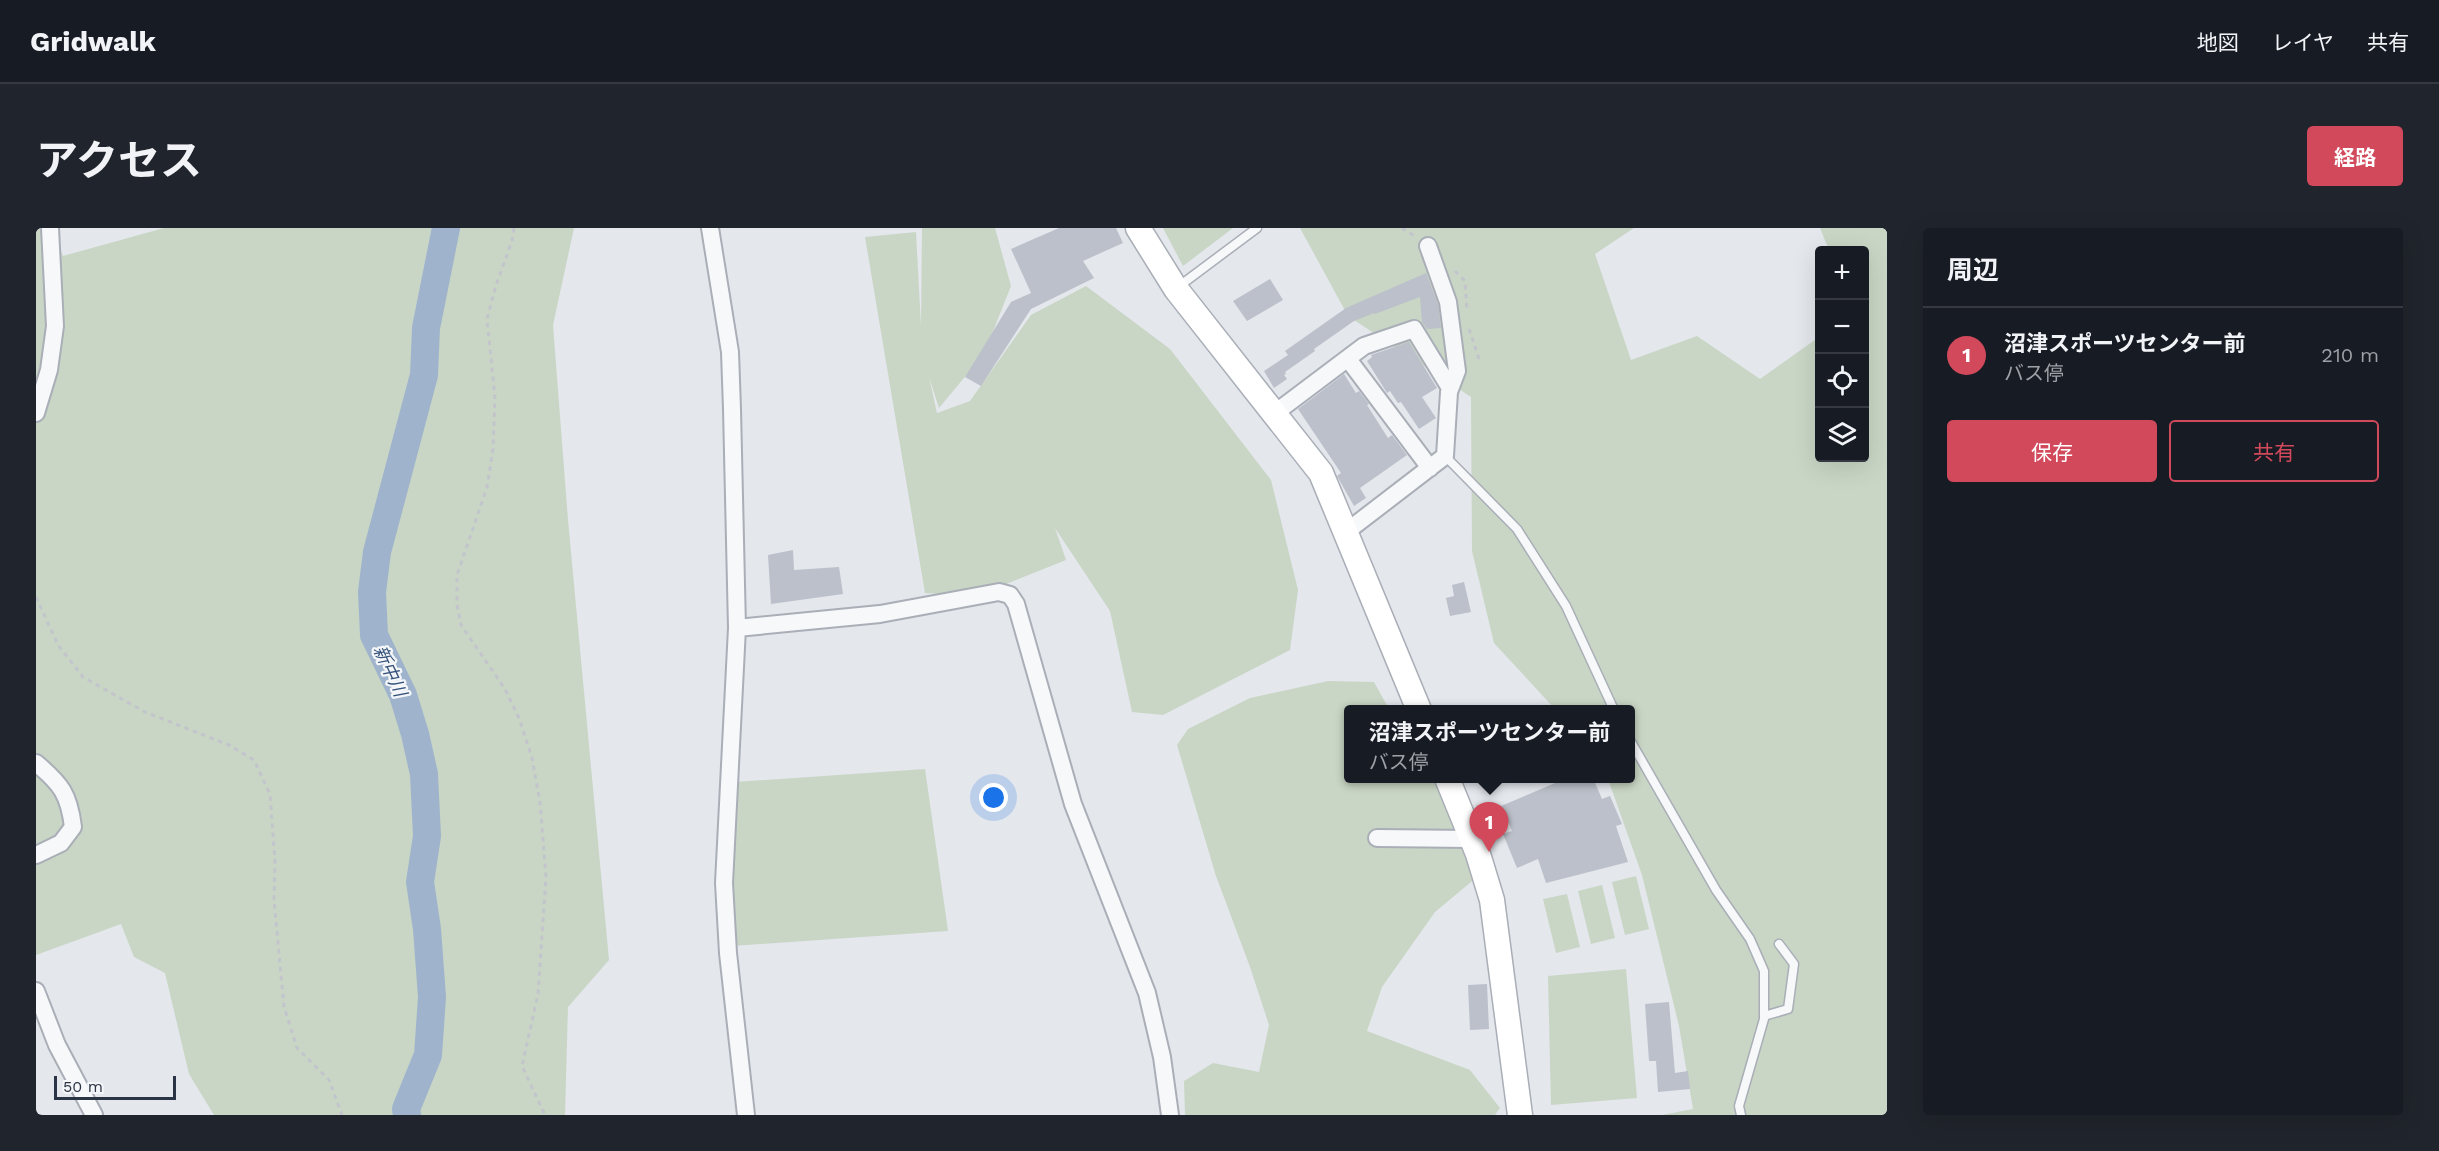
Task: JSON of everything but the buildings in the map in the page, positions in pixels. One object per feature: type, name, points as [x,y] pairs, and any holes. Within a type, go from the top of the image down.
[{"type":"street","points":[[36,413],[49,370],[55,326],[50,228]]},
{"type":"street","points":[[710,228],[730,352],[737,628],[724,883],[728,953],[746,1115]]},
{"type":"street","points":[[1138,228],[1176,289],[1322,473],[1417,705]]},
{"type":"street","points":[[1346,532],[1445,456],[1450,388],[1457,371],[1448,302],[1428,246]]},
{"type":"street","points":[[1275,413],[1364,346],[1413,329],[1450,388]]},
{"type":"street","points":[[1348,359],[1430,468]]},
{"type":"street","points":[[737,628],[880,614],[999,592],[1010,595],[1016,604],[1072,804],[1147,993],[1162,1057],[1170,1115]]},
{"type":"street","points":[[36,764],[58,782],[70,807],[73,827],[61,843],[36,855]]},
{"type":"street","points":[[1449,783],[1472,839],[1492,900],[1520,1115]]},
{"type":"street","points":[[1377,838],[1472,839]]},
{"type":"street","points":[[36,991],[57,1045],[94,1115]]},
{"type":"lane","points":[[1176,289],[1257,228]]},
{"type":"lane","points":[[1445,456],[1517,529],[1566,606],[1612,705]]},
{"type":"lane","points":[[1635,749],[1716,890],[1750,939],[1764,971],[1764,1016],[1739,1106],[1742,1115]]},
{"type":"lane","points":[[1764,1016],[1788,1009],[1794,964],[1779,944]]},
{"type":"path","points":[[514,228],[487,319],[495,399],[493,449],[487,487],[457,575],[457,606],[461,625],[506,689],[519,718],[532,758],[540,802],[546,877],[538,994],[522,1066],[545,1115]]},
{"type":"path","points":[[36,597],[58,645],[83,677],[146,712],[229,745],[254,760],[270,795],[275,861],[274,900],[284,1007],[297,1048],[328,1080],[342,1115]]},
{"type":"green space","points":[[36,228],[51,228],[63,256],[164,228],[574,228],[553,325],[568,520],[609,960],[568,1007],[565,1115],[214,1115],[189,1074],[165,973],[134,957],[121,924],[36,955]]},
{"type":"green space","points":[[922,228],[995,228],[1011,286],[984,354],[939,408],[929,377],[937,413],[970,401],[1031,315],[1086,286],[1170,349],[1271,480],[1298,590],[1290,650],[1163,715],[1132,712],[1110,611],[1055,528],[1066,560],[976,596],[925,593],[865,237],[916,232],[921,326]]},
{"type":"green space","points":[[1163,228],[1233,228],[1183,266]]},
{"type":"green space","points":[[1300,228],[1634,228],[1595,254],[1631,360],[1697,336],[1760,379],[1815,340],[1815,462],[1869,462],[1869,246],[1827,246],[1820,228],[1887,228],[1887,1115],[1662,1115],[1693,1109],[1679,1026],[1642,875],[1609,783],[1635,783],[1635,705],[1551,705],[1494,643],[1472,551],[1471,397],[1348,316]]},
{"type":"green space","points":[[1328,681],[1374,682],[1387,705],[1344,705],[1344,783],[1439,783],[1477,877],[1435,912],[1382,987],[1367,1031],[1470,1070],[1500,1108],[1495,1115],[1185,1115],[1184,1081],[1213,1063],[1259,1072],[1269,1025],[1216,876],[1177,745],[1188,729],[1250,698]]},
{"type":"green space","points":[[925,769],[948,931],[732,946],[725,874],[735,782]]},
{"type":"green space","points":[[1636,876],[1649,929],[1625,935],[1612,882]]},
{"type":"green space","points":[[1602,885],[1615,938],[1591,944],[1578,891]]},
{"type":"green space","points":[[1567,894],[1580,947],[1556,953],[1543,899]]},
{"type":"green space","points":[[1626,969],[1637,1098],[1551,1105],[1548,976]]},
{"type":"waterway","name":"新中川","points":[[407,1115],[406,1109],[428,1055],[432,997],[427,929],[420,882],[427,836],[424,774],[403,695],[374,635],[372,592],[377,552],[424,375],[426,328],[446,228]]},
{"type":"place","name":"沼津スポーツセンター前","points":[[1489,852]]}]
